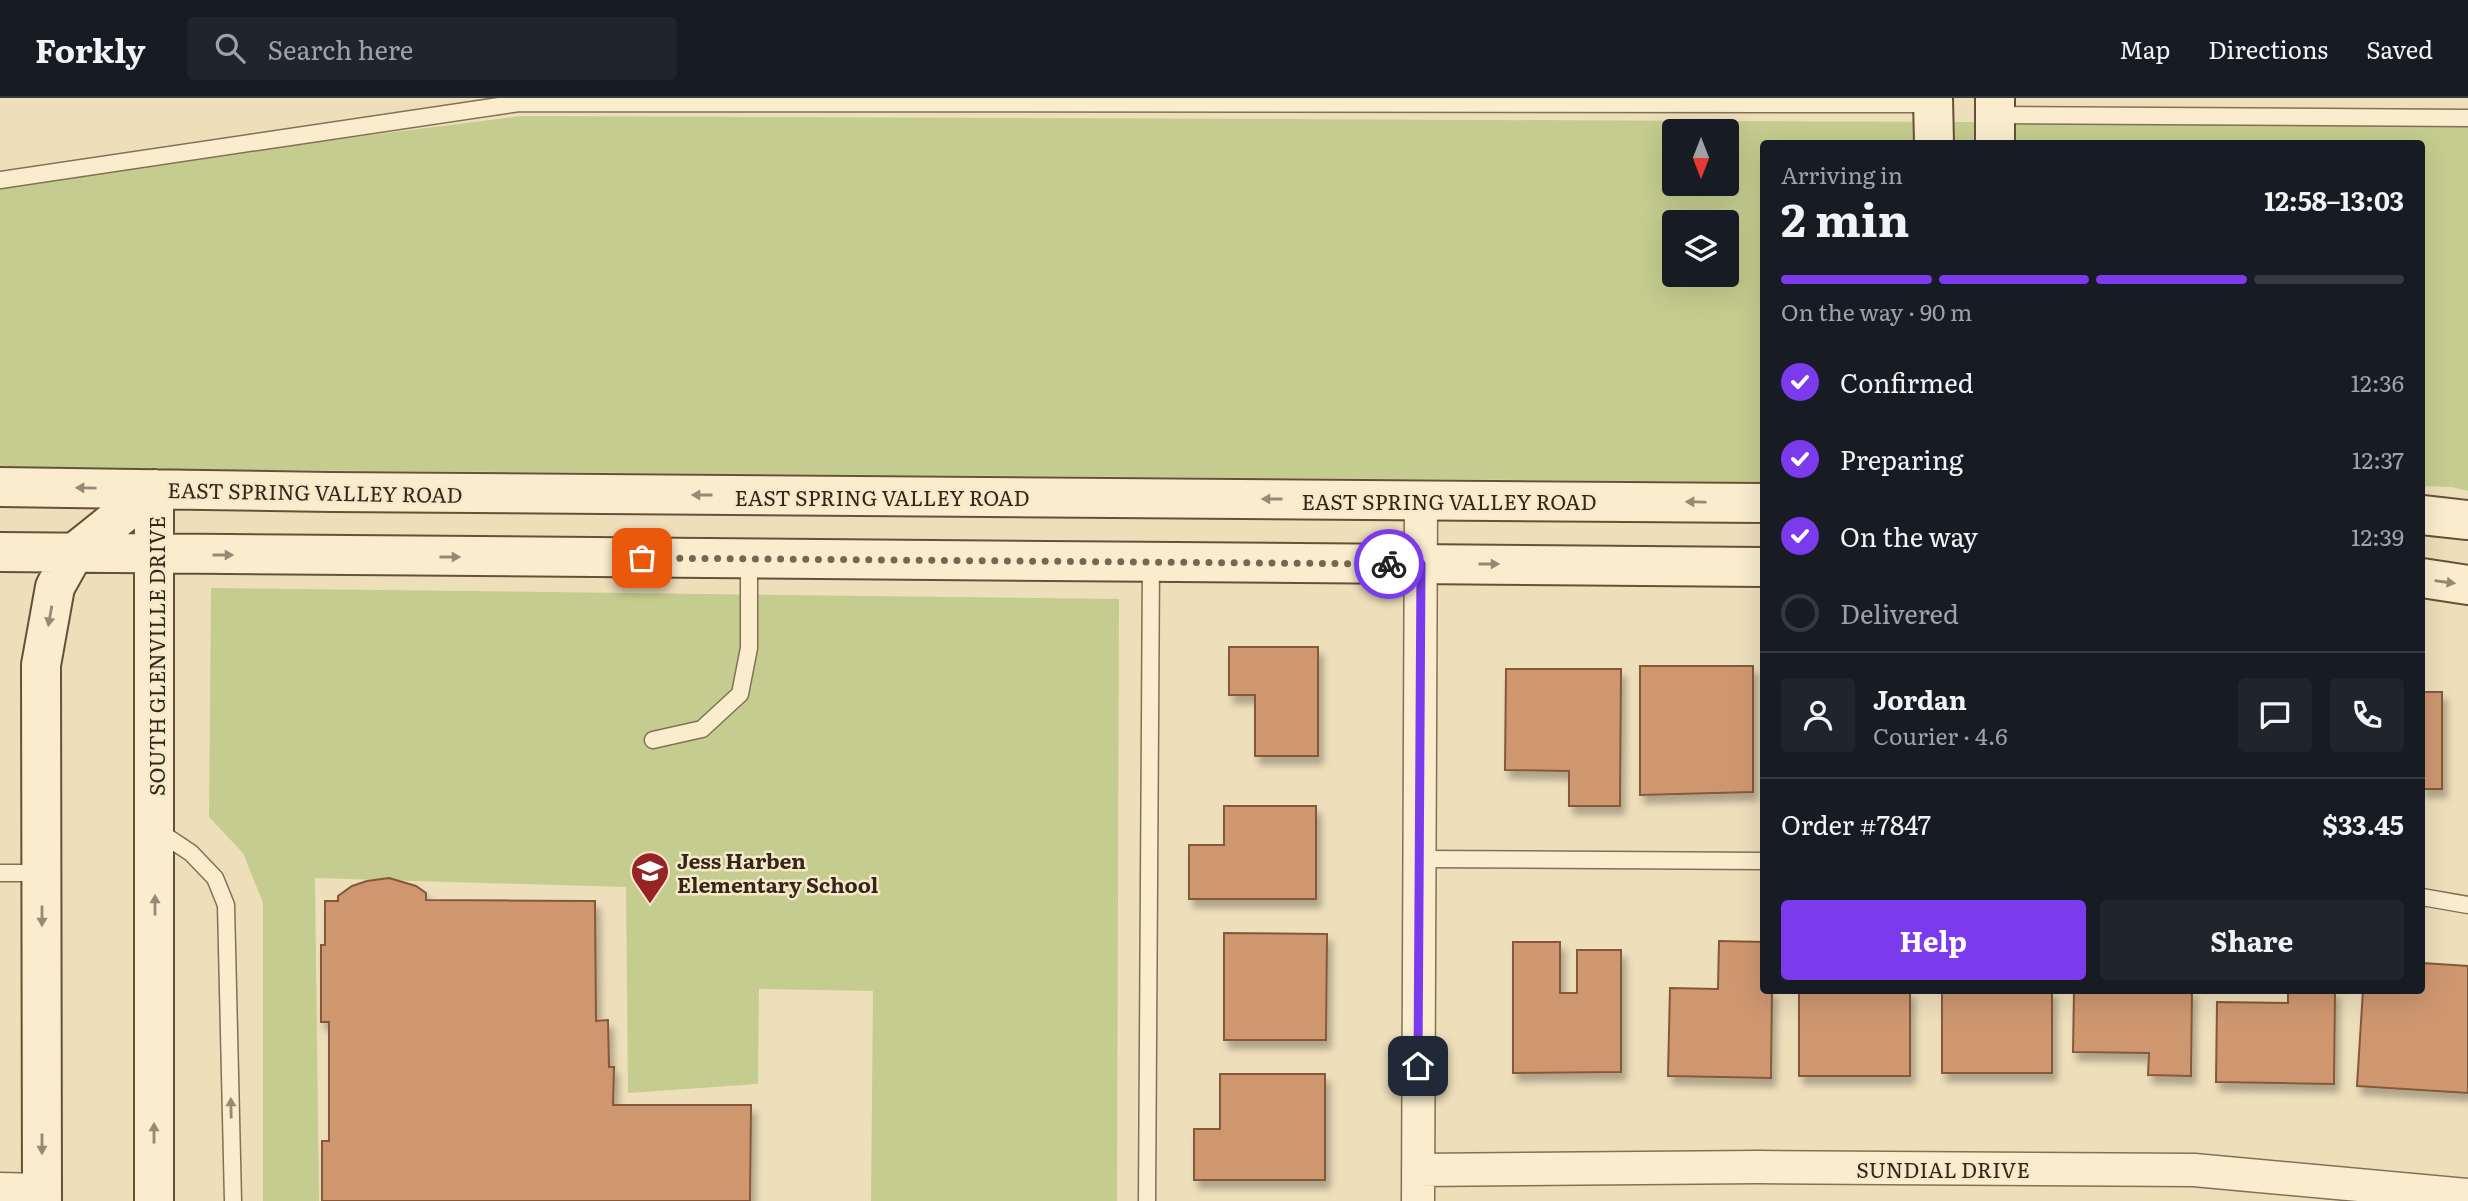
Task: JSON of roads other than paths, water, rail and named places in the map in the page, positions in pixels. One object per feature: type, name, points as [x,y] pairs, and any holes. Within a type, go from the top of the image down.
[{"type":"street","points":[[1933,101],[1934,140]]},
{"type":"street","name":"EAST SPRING VALLEY ROAD","points":[[0,487],[1760,503]]},
{"type":"street","name":"SOUTH GLENVILLE DRIVE","points":[[42,1195],[41,665],[55,587],[74,553],[155,489]]},
{"type":"street","name":"SOUTH GLENVILLE DRIVE","points":[[154,1201],[155,489]]},
{"type":"street","points":[[1418,1201],[1421,500]]},
{"type":"street","points":[[2425,515],[2468,520]]},
{"type":"street","points":[[0,552],[1760,566]]},
{"type":"street","points":[[2425,578],[2468,585]]},
{"type":"street","name":"SUNDIAL DRIVE","points":[[1418,1170],[1758,1167],[2193,1170],[2468,1195]]},
{"type":"street","points":[[0,1189],[42,1195]]},
{"type":"lane","points":[[0,180],[519,103],[1933,101]]},
{"type":"lane","points":[[1995,119],[2468,118]]},
{"type":"lane","points":[[653,740],[702,729],[740,694],[748,648],[749,559]]},
{"type":"lane","points":[[1147,1201],[1151,562]]},
{"type":"lane","points":[[155,829],[191,853],[215,878],[226,905],[233,1201]]},
{"type":"lane","points":[[1419,859],[1760,861]]},
{"type":"lane","points":[[0,873],[42,873]]},
{"type":"lane","points":[[2425,898],[2468,905]]},
{"type":"place","name":"Jess Harben Elementary School","points":[[650,905]]}]
